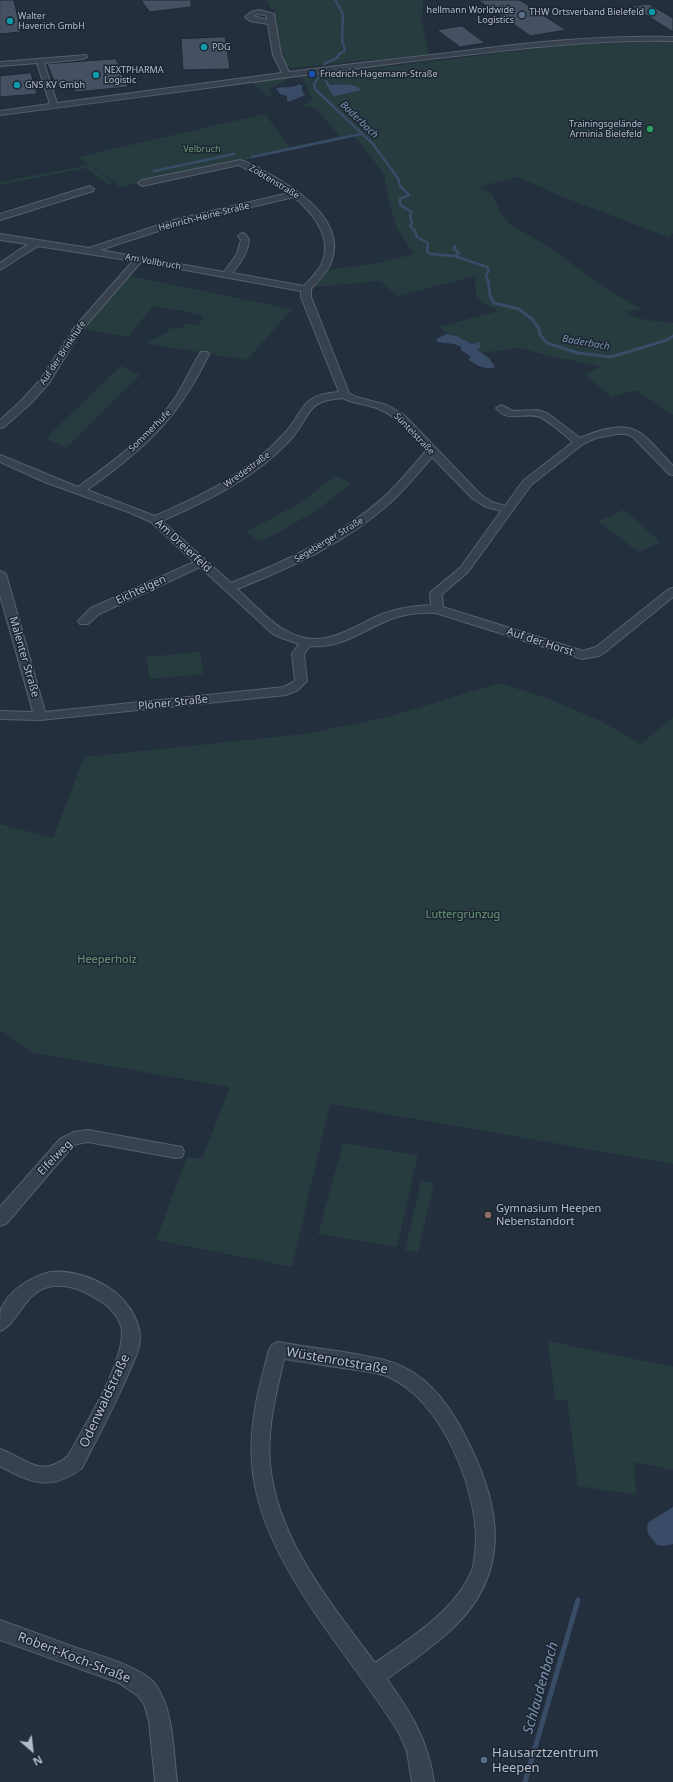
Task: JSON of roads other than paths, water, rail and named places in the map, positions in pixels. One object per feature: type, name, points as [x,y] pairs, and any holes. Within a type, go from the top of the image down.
[{"type":"street","points":[[272,23],[280,66],[286,74]]},
{"type":"street","points":[[0,113],[286,74],[564,41],[625,38],[673,39]]},
{"type":"street","points":[[0,64],[83,57]]},
{"type":"street","points":[[40,61],[54,106]]},
{"type":"street","name":"Zobtenstraße","points":[[142,183],[240,162],[296,194],[320,216],[329,238],[328,253],[324,266],[306,289]]},
{"type":"street","points":[[0,217],[90,189]]},
{"type":"street","name":"Heinrich-Heine-Straße","points":[[90,251],[186,219],[296,194]]},
{"type":"street","points":[[226,275],[242,255],[245,247],[245,239],[242,236]]},
{"type":"street","name":"Am Vollbruch","points":[[0,237],[139,259],[306,289]]},
{"type":"street","points":[[0,267],[36,243]]},
{"type":"street","name":"Auf der Brinkhufe","points":[[0,425],[26,402],[45,381],[77,330],[139,259]]},
{"type":"street","points":[[306,289],[306,297],[345,395]]},
{"type":"street","name":"Sommerhufe","points":[[79,491],[119,461],[161,422],[188,387],[204,354]]},
{"type":"street","name":"Süntelstraße","points":[[345,395],[350,398],[377,404],[389,409],[400,417],[432,452],[476,496],[488,504],[508,510]]},
{"type":"street","name":"Wredestraße","points":[[155,520],[218,490],[263,460],[287,437],[309,404],[314,400],[345,395]]},
{"type":"street","points":[[501,408],[510,414],[536,414],[546,416],[579,442]]},
{"type":"street","points":[[306,643],[337,640],[354,634],[385,618],[403,612],[437,608],[436,593],[464,570],[527,483],[579,442],[593,436],[617,430],[629,431],[638,436],[673,472]]},
{"type":"street","name":"Segeberger Straße","points":[[229,588],[291,563],[319,548],[358,523],[392,495],[432,452]]},
{"type":"street","name":"Am Dreierfeld","points":[[0,458],[50,481],[135,510],[155,520],[277,631],[294,640],[306,643]]},
{"type":"street","name":"Eichtelgen","points":[[84,621],[95,611],[201,563]]},
{"type":"street","name":"Malenter Straße","points":[[0,574],[2,586],[40,716]]},
{"type":"street","name":"Auf der Horst","points":[[437,608],[582,655],[595,653],[600,650],[673,591]]},
{"type":"street","name":"Plöner Straße","points":[[0,715],[40,716],[286,691],[294,688],[302,681],[298,654],[306,643]]},
{"type":"street","name":"Eifelweg","points":[[0,1219],[66,1143],[74,1138],[88,1136],[176,1152]]},
{"type":"street","name":"Odenwaldstraße","points":[[0,1323],[23,1294],[34,1286],[54,1279],[63,1279],[91,1287],[118,1305],[129,1322],[131,1331],[128,1353],[108,1400],[75,1462],[69,1468],[60,1472],[39,1476],[0,1457]]},
{"type":"street","name":"Wüstenrotstraße","points":[[373,1677],[450,1618],[461,1604],[480,1574],[484,1560],[486,1533],[484,1516],[476,1482],[461,1448],[441,1414],[417,1386],[406,1378],[394,1370],[381,1366],[278,1350],[268,1388],[261,1429],[261,1456],[264,1485],[273,1517],[287,1550],[302,1577],[373,1677],[414,1739],[422,1765],[423,1782]]},
{"type":"street","name":"Robert-Koch-Straße","points":[[0,1630],[125,1675],[138,1682],[148,1691],[155,1703],[158,1718],[166,1782]]},
{"type":"water","points":[[299,84],[302,86],[302,91],[305,95],[288,102],[287,96],[280,94],[277,90],[277,88],[292,87]]},
{"type":"water","points":[[327,85],[350,85],[358,87],[361,90],[335,96],[332,94]]},
{"type":"water","points":[[447,334],[456,336],[472,344],[479,342],[481,347],[477,350],[489,358],[495,367],[485,368],[478,365],[468,359],[471,357],[461,350],[461,347],[454,344],[436,341],[438,338]]},
{"type":"water","points":[[673,1507],[673,1544],[665,1546],[657,1545],[648,1534],[647,1527],[649,1522]]},
{"type":"waterway","name":"Baderbach","points":[[324,64],[337,58],[339,54],[345,51],[342,40],[343,14],[335,0]]},
{"type":"waterway","name":"Baderbach","points":[[319,76],[314,85],[316,90],[373,144],[397,177]]},
{"type":"waterway","name":"Baderbach","points":[[326,81],[334,95]]},
{"type":"waterway","points":[[252,157],[361,134]]},
{"type":"waterway","points":[[154,171],[234,154]]},
{"type":"waterway","name":"Baderbach","points":[[398,178],[400,186],[409,195],[400,199],[400,205],[412,212],[410,215],[412,223],[410,226],[415,231],[417,237],[428,243],[427,251],[430,254],[455,256]]},
{"type":"waterway","points":[[455,246],[454,249],[459,253],[455,256]]},
{"type":"waterway","name":"Baderbach","points":[[455,256],[487,267],[489,270],[486,275],[488,282]]},
{"type":"waterway","name":"Baderbach","points":[[488,281],[490,296],[494,303],[519,309],[532,319],[539,329],[540,335],[547,343],[578,353],[611,357],[667,340],[673,336]]},
{"type":"waterway","name":"Schlaudenbach","points":[[525,1782],[578,1600]]},
{"type":"place","name":"THW Ortsverband Bielefeld","points":[[652,12]]},
{"type":"place","name":"hellmann Worldwide Logistics","points":[[522,15]]},
{"type":"place","name":"Walter Haverich GmbH","points":[[10,21]]},
{"type":"place","name":"PDG","points":[[204,47]]},
{"type":"place","name":"Friedrich-Hagemann-Straße","points":[[312,74]]},
{"type":"place","name":"NEXTPHARMA Logistic","points":[[96,75]]},
{"type":"place","name":"GNS KV Gmbh","points":[[17,85]]},
{"type":"place","name":"Trainingsgelände Arminia Bielefeld","points":[[650,129]]},
{"type":"place","name":"Gymnasium Heepen Nebenstandort","points":[[488,1215]]},
{"type":"place","name":"Hausarztzentrum Heepen","points":[[484,1760]]},
{"type":"park label","name":"Velbruch","points":[[202,149]]},
{"type":"park label","name":"Luttergrünzug","points":[[463,915]]},
{"type":"park label","name":"Heeperholz","points":[[107,960]]}]
